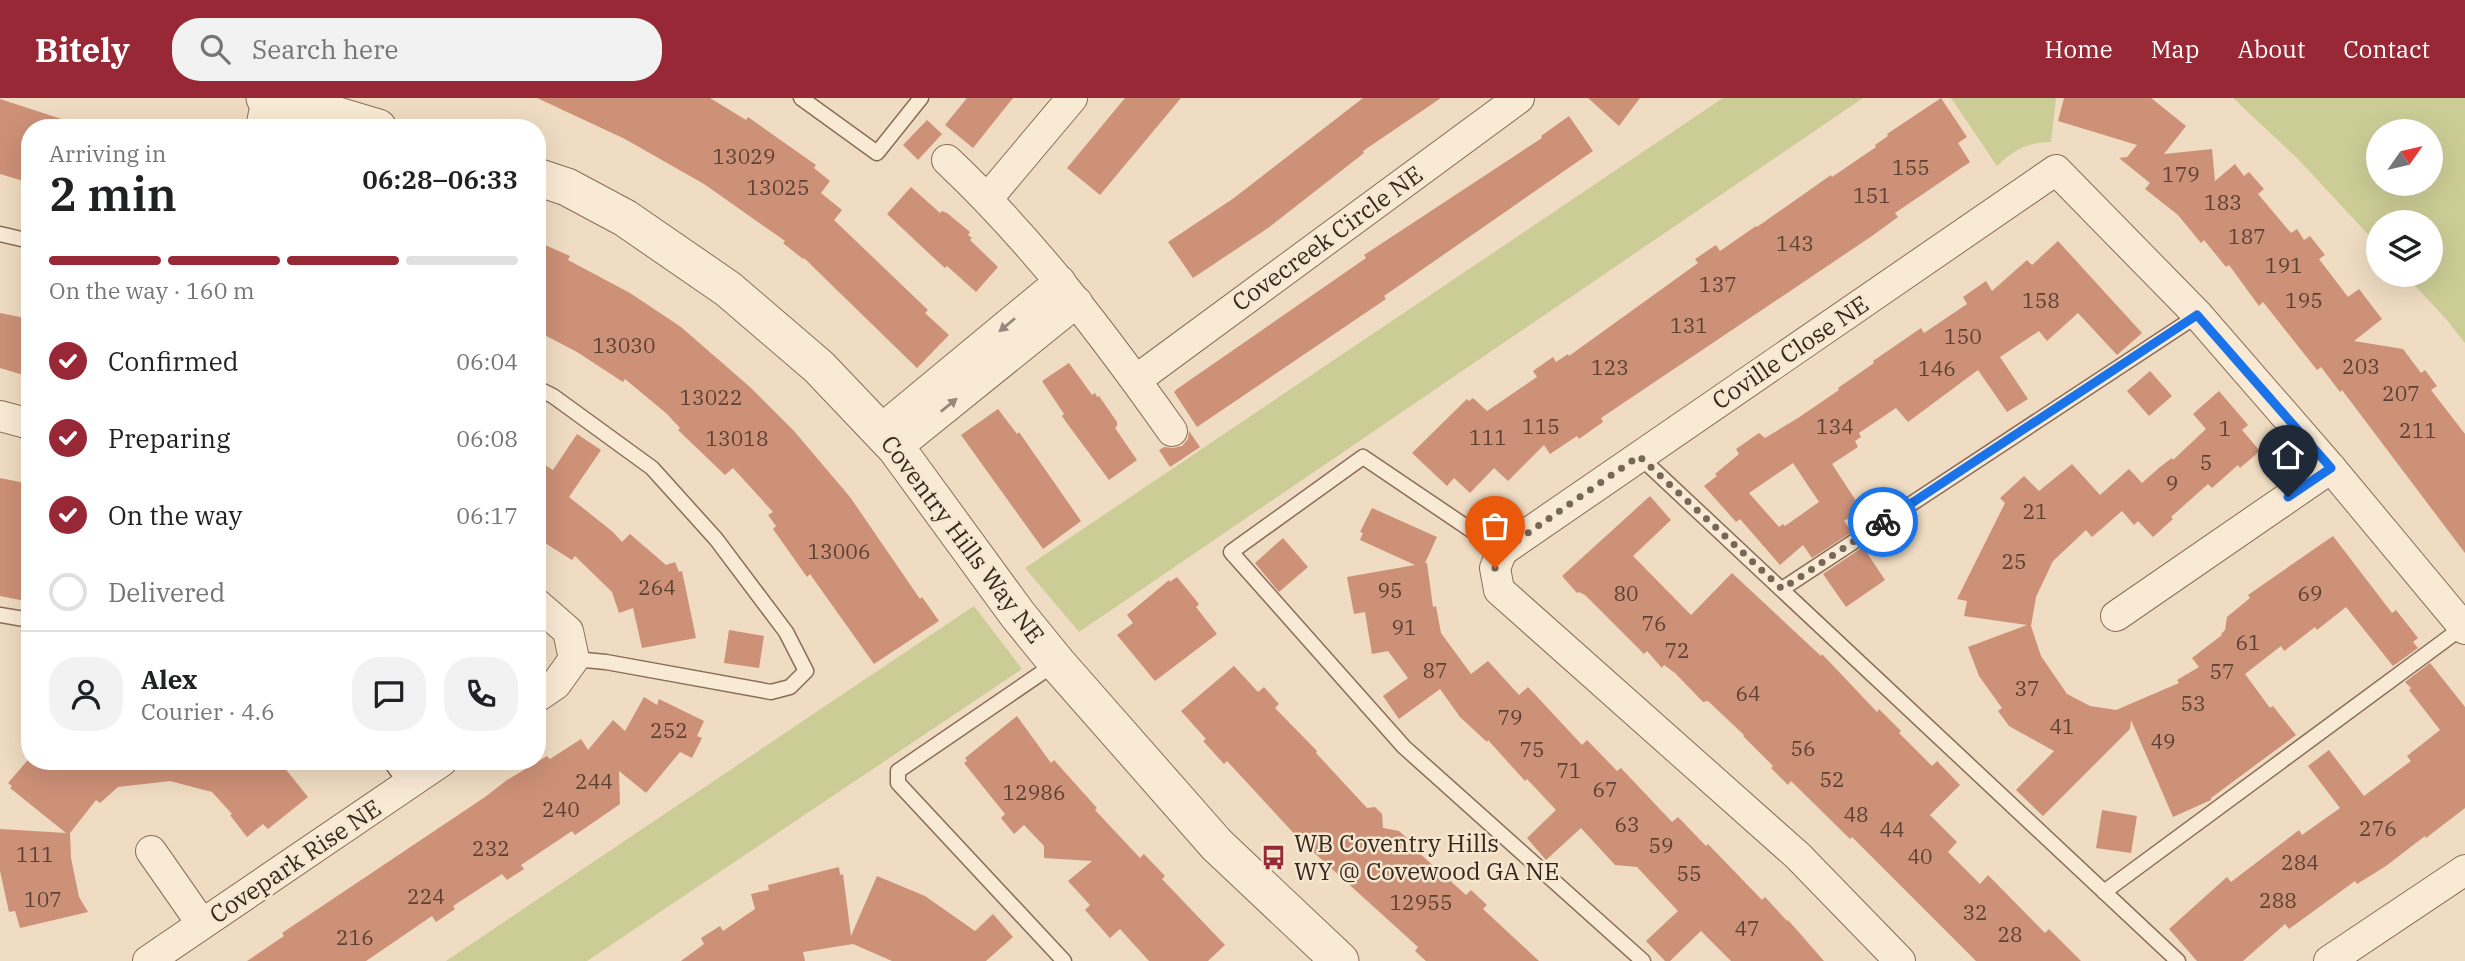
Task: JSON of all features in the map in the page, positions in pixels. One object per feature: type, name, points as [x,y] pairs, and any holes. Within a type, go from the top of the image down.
[{"type":"street","points":[[263,119],[267,98],[342,119]]},
{"type":"street","points":[[988,198],[1072,98]]},
{"type":"street","name":"Covecreek Circle NE","points":[[1136,380],[1519,98]]},
{"type":"street","points":[[947,160],[988,198],[1069,291],[1172,431]]},
{"type":"street","name":"Coville Close NE","points":[[1502,551],[2056,170],[2197,315],[2331,468],[2464,628]]},
{"type":"street","name":"Coventry Hills Way NE","points":[[546,180],[567,187],[625,218],[727,289],[819,367],[888,439],[1018,615],[1057,663],[1217,845],[1340,961]]},
{"type":"street","points":[[888,439],[1069,291]]},
{"type":"street","points":[[0,415],[21,421]]},
{"type":"street","points":[[2116,616],[2331,468]]},
{"type":"street","points":[[1502,551],[1495,568],[1499,590],[1798,856],[1900,961]]},
{"type":"street","points":[[546,612],[568,631],[574,659],[556,684],[546,691]]},
{"type":"street","name":"Covepark Rise NE","points":[[148,961],[429,770]]},
{"type":"street","points":[[151,851],[202,924]]},
{"type":"street","points":[[2329,961],[2465,870]]},
{"type":"lane","points":[[801,98],[877,153],[921,98]]},
{"type":"lane","points":[[0,234],[21,239]]},
{"type":"lane","points":[[1782,589],[2197,315]]},
{"type":"lane","points":[[546,392],[652,468],[716,539],[786,632],[807,671],[790,687],[771,692],[606,662],[574,659]]},
{"type":"lane","points":[[1639,456],[2178,961]]},
{"type":"lane","points":[[1502,551],[1363,457],[1231,552],[1404,747],[1643,961]]},
{"type":"lane","points":[[0,615],[21,619]]},
{"type":"lane","points":[[2104,892],[2464,628]]},
{"type":"lane","points":[[1057,663],[898,771],[898,783],[1064,961]]},
{"type":"lane","points":[[396,770],[407,785]]},
{"type":"green space","points":[[1723,98],[1863,98],[1079,632],[1025,568]]},
{"type":"green space","points":[[1951,98],[2056,98],[2051,142],[2021,148],[1997,166]]},
{"type":"green space","points":[[2233,98],[2465,98],[2465,343],[2416,287],[2443,287],[2443,210],[2366,210],[2366,232],[2297,158]]},
{"type":"green space","points":[[974,606],[1022,669],[587,961],[446,961]]},
{"type":"building","points":[[537,98],[710,98],[746,120],[748,117],[816,165],[814,168],[830,181],[821,193],[842,210],[834,220],[928,310],[925,313],[949,335],[917,368],[804,258],[783,243],[785,241],[704,184],[625,139]]},
{"type":"building","points":[[967,98],[1013,98],[973,148],[945,125]]},
{"type":"building","points":[[1125,98],[1181,98],[1100,195],[1067,168]]},
{"type":"building","points":[[1363,98],[1441,98],[1363,151],[1364,153],[1268,228],[1193,278],[1168,242],[1234,198]]},
{"type":"building","points":[[1588,98],[1640,98],[1619,126]]},
{"type":"building","points":[[1941,98],[1967,137],[1958,143],[1970,162],[1895,213],[1898,217],[1872,236],[1601,418],[1603,422],[1579,439],[1577,436],[1550,454],[1544,445],[1508,481],[1494,468],[1470,493],[1454,478],[1447,486],[1412,453],[1467,399],[1469,401],[1473,398],[1487,411],[1537,377],[1533,371],[1553,357],[1556,362],[1568,354],[1569,356],[1698,263],[1695,259],[1716,245],[1720,251],[1757,227],[1876,147],[1887,134]]},
{"type":"building","points":[[2064,98],[2151,98],[2186,126],[2164,154],[2212,149],[2215,181],[2235,164],[2244,176],[2249,172],[2264,189],[2258,194],[2291,233],[2297,229],[2304,240],[2310,236],[2325,255],[2319,259],[2348,297],[2359,289],[2382,319],[2354,341],[2403,349],[2421,373],[2425,370],[2437,386],[2431,390],[2465,434],[2465,553],[2342,390],[2340,392],[2321,367],[2317,370],[2263,302],[2259,306],[2229,265],[2226,267],[2204,240],[2201,243],[2178,215],[2145,189],[2150,183],[2119,158],[2127,157],[2137,145],[2058,121]]},
{"type":"building","points":[[0,99],[62,119],[21,119],[21,180],[0,174]]},
{"type":"building","points":[[1569,116],[1593,151],[1384,296],[1386,299],[1197,427],[1174,392],[1177,389],[1366,258],[1364,255],[1542,138],[1541,136]]},
{"type":"building","points":[[927,120],[942,134],[918,160],[903,145]]},
{"type":"building","points":[[911,187],[940,213],[947,213],[970,232],[970,240],[998,267],[976,292],[947,266],[945,268],[887,214]]},
{"type":"building","points":[[2058,241],[2142,333],[2117,355],[2078,313],[2047,341],[2039,331],[2000,357],[2028,399],[2007,412],[1978,370],[1908,422],[1896,408],[1859,433],[1861,437],[1855,441],[1858,447],[1832,464],[1862,510],[1844,521],[1852,532],[1812,558],[1803,545],[1780,565],[1740,519],[1736,522],[1704,486],[1739,454],[1736,449],[1759,433],[1765,438],[1798,418],[1921,328],[1924,333],[1967,304],[1963,297],[1986,281],[1992,291],[2027,260],[2032,265]],"holes":[[[1793,463],[1819,502],[1785,526],[1783,524],[1779,527],[1749,493]]]},
{"type":"building","points":[[546,245],[570,256],[568,260],[630,293],[681,327],[750,387],[794,431],[850,497],[920,599],[922,597],[939,621],[874,664],[810,574],[807,577],[773,529],[776,526],[768,515],[773,512],[733,468],[725,475],[678,430],[680,428],[667,414],[625,379],[623,382],[546,336]]},
{"type":"building","points":[[0,313],[21,317],[21,374],[0,368]]},
{"type":"building","points":[[1069,363],[1092,395],[1095,393],[1099,396],[1117,422],[1115,428],[1137,460],[1109,480],[1062,416],[1064,414],[1042,381]]},
{"type":"building","points":[[2150,371],[2172,396],[2149,416],[2127,391]]},
{"type":"building","points":[[2219,391],[2248,425],[2242,430],[2260,451],[2240,468],[2238,465],[2212,488],[2208,484],[2153,537],[2138,521],[2134,525],[2122,511],[2092,537],[2086,530],[2053,561],[2036,597],[2031,626],[2041,656],[2067,694],[2090,706],[2116,710],[2179,683],[2177,680],[2199,667],[2192,658],[2222,635],[2227,617],[2250,598],[2248,595],[2333,536],[2392,613],[2396,610],[2418,638],[2413,642],[2418,648],[2393,666],[2346,607],[2284,651],[2281,646],[2245,674],[2270,708],[2273,706],[2296,735],[2211,800],[2173,817],[2131,720],[2130,729],[2043,816],[2016,790],[2054,751],[2009,726],[1998,711],[2002,708],[1979,676],[1968,647],[2027,625],[1964,616],[1967,601],[1957,599],[2005,503],[2000,498],[2024,476],[2039,491],[2072,464],[2100,495],[2129,469],[2142,483],[2172,458],[2173,460],[2206,429],[2193,414]]},
{"type":"building","points":[[998,409],[1017,434],[1019,432],[1081,521],[1043,549],[961,435]]},
{"type":"building","points":[[1189,431],[1200,447],[1170,467],[1159,450],[1182,446],[1188,439]]},
{"type":"building","points":[[577,434],[601,450],[569,497],[622,542],[630,534],[666,565],[675,562],[679,572],[682,571],[696,638],[642,648],[633,608],[619,613],[612,592],[575,556],[572,560],[546,544],[546,466],[553,470]]},
{"type":"building","points":[[0,478],[21,482],[21,600],[0,596]]},
{"type":"building","points":[[1650,496],[1671,520],[1633,556],[1691,615],[1732,573],[1821,656],[1822,654],[1877,712],[1879,709],[1901,731],[1899,733],[1932,766],[1937,761],[1960,785],[1930,815],[1957,842],[1948,852],[1980,884],[1988,875],[2045,933],[2049,929],[2081,961],[1976,961],[1852,837],[1850,839],[1791,781],[1788,785],[1744,735],[1708,701],[1703,702],[1675,673],[1664,665],[1662,668],[1647,651],[1644,654],[1585,595],[1577,593],[1562,576]]},
{"type":"building","points":[[1372,508],[1437,537],[1425,563],[1433,607],[1436,606],[1441,633],[1471,674],[1488,661],[1519,695],[1528,687],[1582,745],[1587,740],[1617,771],[1621,768],[1672,822],[1678,817],[1706,846],[1708,844],[1762,900],[1765,897],[1788,920],[1824,961],[1731,961],[1701,931],[1670,961],[1665,961],[1646,941],[1678,911],[1637,867],[1615,865],[1581,828],[1546,860],[1527,838],[1556,810],[1488,740],[1487,742],[1460,717],[1440,689],[1399,719],[1383,696],[1408,678],[1388,651],[1372,654],[1365,612],[1354,614],[1347,577],[1415,565],[1360,540],[1363,533],[1360,532]]},
{"type":"building","points":[[1283,538],[1308,567],[1279,592],[1255,563]]},
{"type":"building","points":[[1863,547],[1885,580],[1846,607],[1823,574]]},
{"type":"building","points":[[1177,577],[1199,604],[1196,607],[1217,634],[1155,681],[1117,635],[1133,623],[1127,615],[1169,580],[1170,582]]},
{"type":"building","points":[[729,630],[764,636],[759,668],[724,663]]},
{"type":"building","points":[[2430,663],[2465,707],[2465,808],[2386,866],[2357,884],[2355,881],[2289,929],[2285,924],[2243,961],[2197,961],[2169,929],[2227,877],[2231,882],[2299,830],[2302,835],[2340,808],[2308,766],[2329,750],[2364,796],[2411,761],[2407,756],[2440,730],[2405,682]]},
{"type":"building","points":[[1234,666],[1258,692],[1264,687],[1279,704],[1275,708],[1367,808],[1375,807],[1382,814],[1383,828],[1399,831],[1409,844],[1466,895],[1471,890],[1487,905],[1483,909],[1539,961],[1426,961],[1415,951],[1418,947],[1299,839],[1227,761],[1224,764],[1181,711]]},
{"type":"building","points":[[644,697],[657,705],[659,699],[704,721],[697,736],[702,738],[692,758],[680,752],[646,793],[619,771],[620,804],[575,835],[572,831],[521,865],[524,869],[507,880],[502,874],[453,906],[455,909],[436,922],[432,916],[366,961],[247,961],[284,936],[282,933],[507,780],[524,770],[546,770],[546,757],[550,759],[581,739],[588,750],[613,720],[625,731]]},
{"type":"building","points":[[1017,716],[1051,763],[1054,760],[1097,808],[1095,810],[1140,858],[1144,854],[1165,876],[1162,879],[1225,945],[1208,961],[1149,961],[1120,929],[1110,938],[1085,910],[1090,905],[1068,881],[1092,861],[1044,858],[1044,846],[1024,825],[1014,834],[1001,818],[1005,814],[964,763],[967,761],[965,758]]},
{"type":"building","points":[[21,768],[286,770],[308,797],[268,829],[263,824],[247,837],[230,815],[232,814],[212,792],[170,781],[118,787],[100,803],[96,800],[70,833],[71,858],[79,897],[88,912],[20,928],[15,911],[9,912],[0,871],[0,829],[66,833],[10,788],[12,786],[8,783]]},
{"type":"building","points":[[2102,810],[2137,816],[2131,853],[2096,848]]},
{"type":"building","points":[[839,867],[840,875],[843,874],[851,936],[877,876],[925,896],[975,931],[993,914],[1013,937],[986,961],[892,961],[853,944],[803,952],[805,961],[681,961],[704,944],[701,938],[720,926],[723,931],[755,909],[751,894],[769,890],[768,885]]},
{"type":"way so far","points":[[1495,568],[1502,551],[1639,456],[1782,589],[1883,522]]},
{"type":"place","name":"WB Coventry Hills WY @ Covewood GA NE","points":[[1274,857]]},
{"type":"route","points":[[1883,522],[2197,315],[2331,468],[2288,497]]}]
